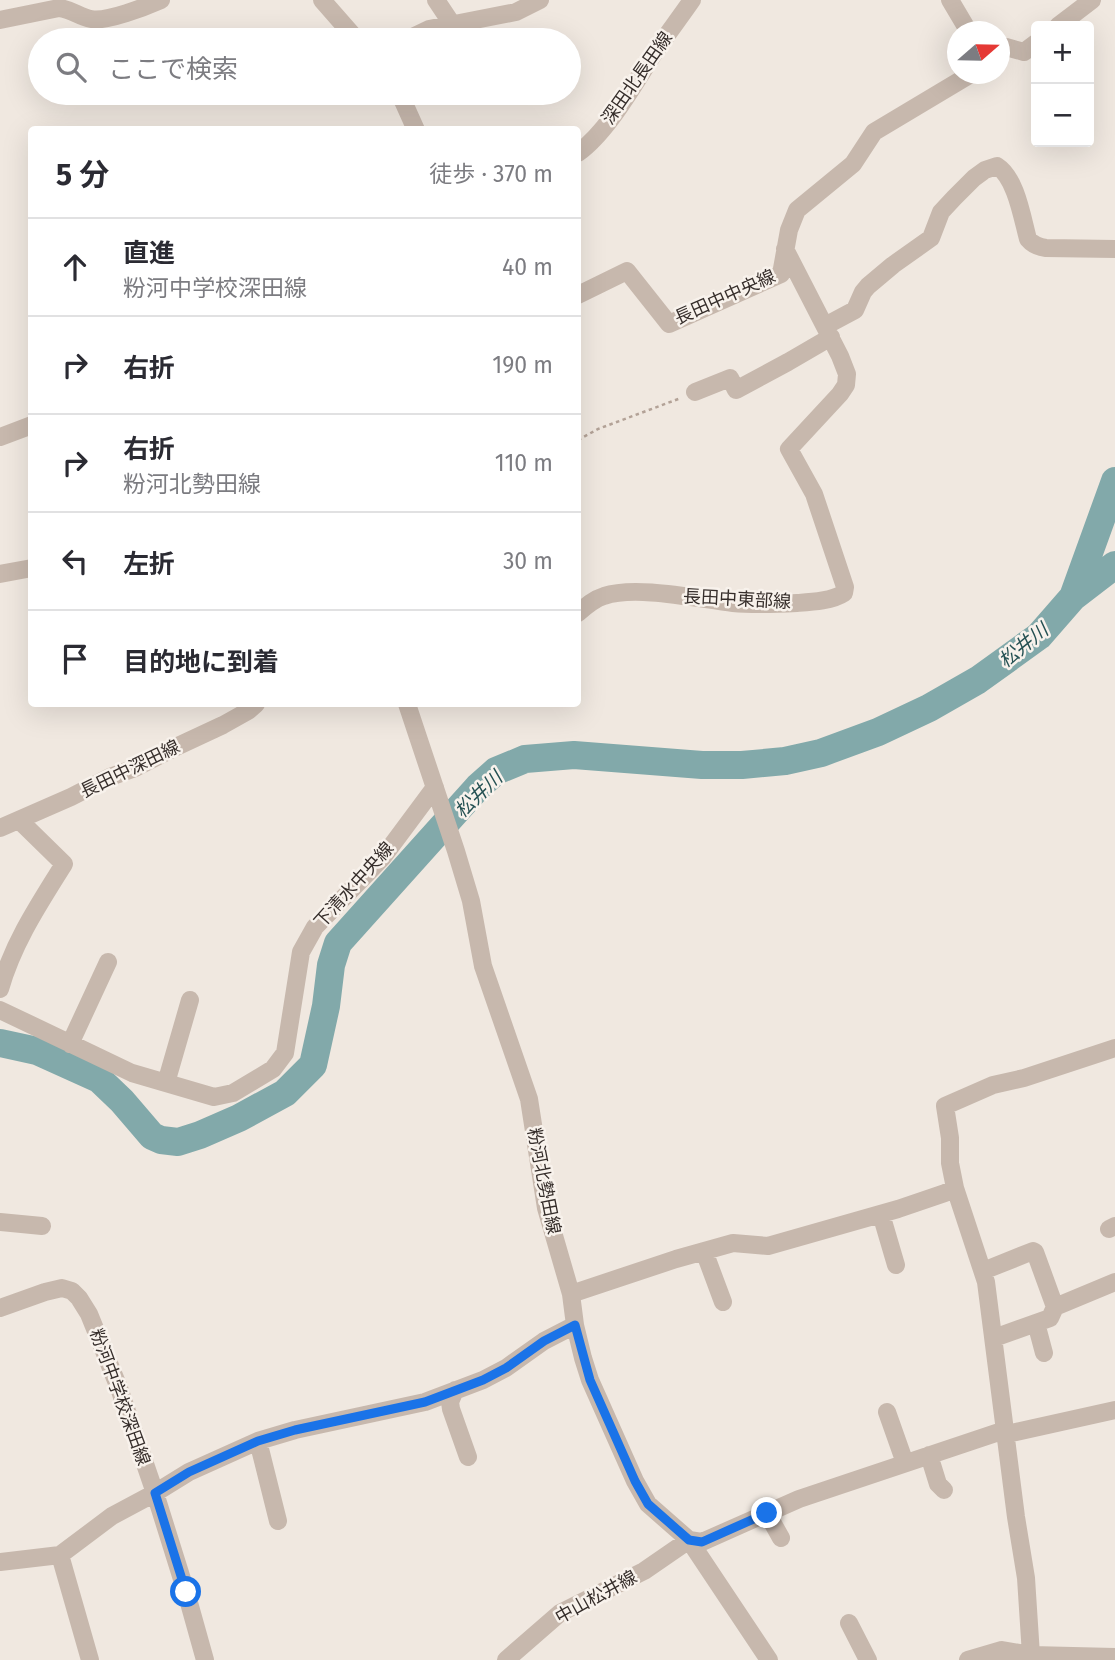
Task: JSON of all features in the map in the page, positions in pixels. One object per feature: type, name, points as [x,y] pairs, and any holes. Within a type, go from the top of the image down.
[{"type":"street","points":[[0,19],[59,8],[96,20],[161,0]]},
{"type":"street","points":[[322,0],[346,28]]},
{"type":"street","points":[[436,0],[452,24]]},
{"type":"street","points":[[434,28],[516,12],[540,0]]},
{"type":"street","name":"深田北長田線","points":[[581,151],[620,106],[692,0]]},
{"type":"street","points":[[950,0],[962,21]]},
{"type":"street","points":[[1065,21],[1092,0]]},
{"type":"street","points":[[1010,48],[1024,52],[1031,47]]},
{"type":"street","name":"長田中中央線","points":[[581,294],[627,271],[669,324],[781,274],[789,230],[797,210],[853,164],[874,132],[954,84]]},
{"type":"street","points":[[403,105],[414,126]]},
{"type":"street","points":[[695,392],[730,378],[736,390],[789,362],[855,310],[868,286],[931,238],[941,212],[974,177],[985,170],[997,166],[1011,179],[1028,239],[1032,244],[1046,248],[1115,249]]},
{"type":"street","name":"長田中東部線","points":[[581,611],[607,595],[627,592],[735,603],[775,604],[810,602],[839,597],[844,593],[845,587],[814,494],[789,449],[846,385],[847,374],[785,249]]},
{"type":"street","points":[[0,436],[28,426]]},
{"type":"street","points":[[0,574],[28,569]]},
{"type":"street","name":"長田中深田線","points":[[0,828],[135,768],[223,725],[253,707]]},
{"type":"street","name":"粉河北勢田線","points":[[413,707],[471,901],[483,966],[529,1099],[546,1208],[571,1294],[575,1325],[590,1380],[648,1504],[689,1540],[769,1660]]},
{"type":"street","name":"下清水中央線","points":[[0,1010],[132,1073],[214,1097],[233,1093],[273,1069],[285,1053],[301,952],[315,927],[383,856],[437,792]]},
{"type":"street","points":[[0,989],[5,970],[27,922],[64,864],[19,820]]},
{"type":"street","points":[[70,1044],[108,962]]},
{"type":"street","points":[[166,1083],[190,1000]]},
{"type":"street","points":[[1031,1655],[1026,1578],[986,1282],[955,1188],[945,1107],[993,1085],[1024,1078],[1115,1048]]},
{"type":"street","points":[[571,1294],[733,1243],[768,1246],[881,1214],[955,1188]]},
{"type":"street","points":[[881,1214],[897,1265]]},
{"type":"street","points":[[0,1222],[42,1226]]},
{"type":"street","points":[[704,1251],[723,1302]]},
{"type":"street","points":[[983,1271],[1033,1251],[1055,1307]]},
{"type":"street","points":[[994,1338],[1050,1318],[1055,1307],[1115,1282]]},
{"type":"street","name":"粉河中学校深田線","points":[[0,1308],[62,1288],[79,1298],[89,1314],[119,1388],[155,1493],[205,1660]]},
{"type":"street","points":[[1036,1323],[1044,1353]]},
{"type":"street","points":[[0,1562],[60,1555],[112,1516],[189,1472],[258,1441],[295,1430],[425,1402],[483,1380],[506,1368],[544,1341],[575,1325]]},
{"type":"street","points":[[455,1390],[450,1402],[451,1409],[468,1457]]},
{"type":"street","points":[[689,1540],[702,1542],[799,1499],[1002,1431],[1007,1434],[1115,1410]]},
{"type":"street","points":[[887,1412],[905,1463]]},
{"type":"street","points":[[258,1441],[278,1521]]},
{"type":"street","points":[[929,1455],[939,1484],[944,1490]]},
{"type":"street","points":[[767,1513],[781,1538]]},
{"type":"street","name":"中山松井線","points":[[506,1660],[560,1613],[644,1571],[689,1540]]},
{"type":"street","points":[[60,1555],[90,1660]]},
{"type":"street","points":[[849,1623],[869,1660]]},
{"type":"street","points":[[968,1660],[1002,1650],[1031,1655],[1115,1657]]},
{"type":"path","points":[[581,438],[598,429],[695,392]]},
{"type":"waterway","name":"松井川","points":[[0,1043],[37,1051],[99,1079],[152,1136],[161,1140],[178,1142],[239,1118],[285,1093],[313,1065],[326,1006],[331,965],[338,943],[478,787],[496,771],[525,759],[574,755],[702,765],[785,761],[821,753],[878,732],[929,708],[978,680],[1039,636],[1073,597],[1115,481]]},
{"type":"waterway","points":[[1073,597],[1115,565]]},
{"type":"route","points":[[186,1592],[155,1493],[189,1472],[258,1441],[295,1430],[425,1402],[483,1380],[506,1368],[544,1341],[575,1325],[590,1380],[648,1504],[689,1540],[702,1542],[767,1513]]}]
